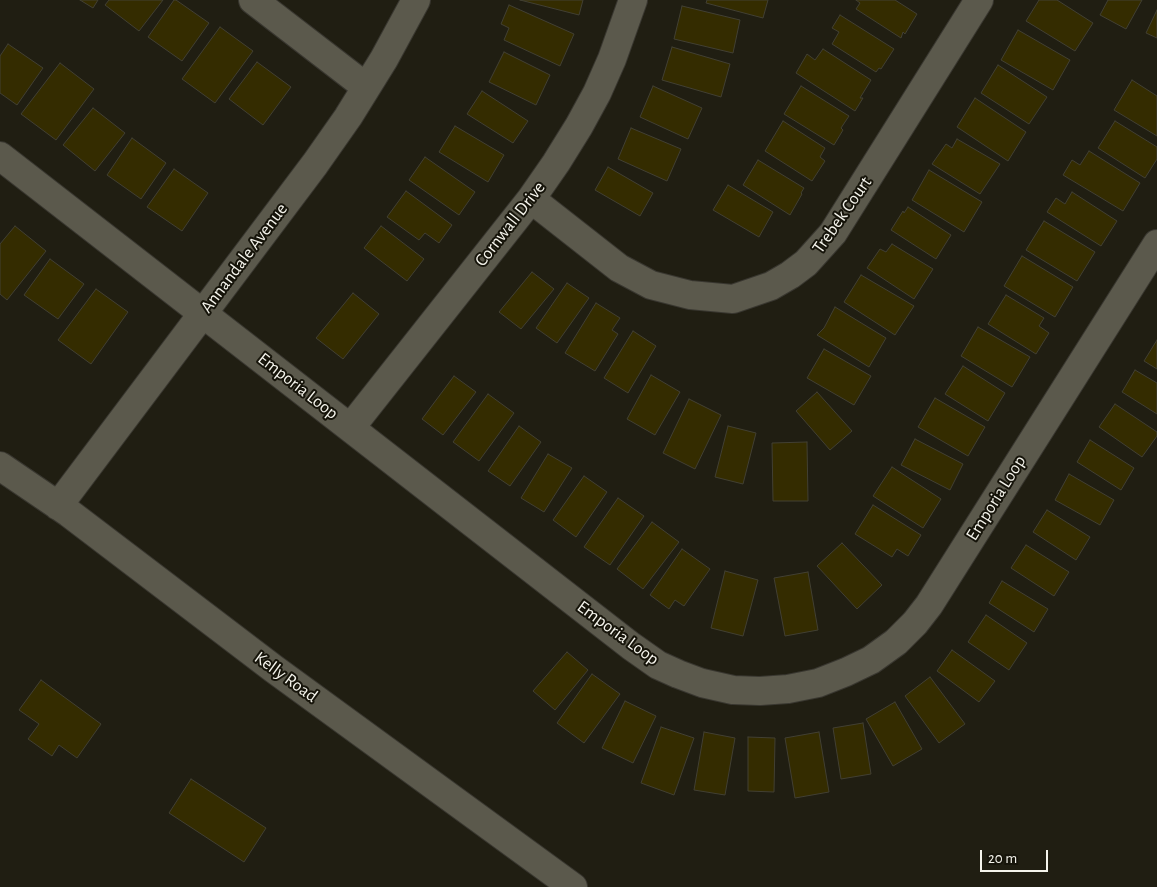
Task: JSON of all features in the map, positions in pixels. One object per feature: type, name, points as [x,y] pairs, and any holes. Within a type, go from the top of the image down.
[{"type":"street","points":[[253,0],[366,87]]},
{"type":"street","name":"Annandale Avenue","points":[[58,506],[315,164],[348,117],[384,59],[416,0]]},
{"type":"street","name":"Cornwall Drive","points":[[352,427],[531,199],[561,156],[597,93],[612,59],[633,0]]},
{"type":"street","name":"Trebek Court","points":[[531,199],[619,268],[651,285],[690,296],[733,299],[771,286],[790,276],[806,263],[833,233],[979,0]]},
{"type":"street","name":"Emporia Loop","points":[[0,156],[352,427],[631,646],[658,665],[702,683],[732,690],[788,689],[818,683],[871,660],[896,642],[929,605],[1157,244]]},
{"type":"street","name":"Kelly Road","points":[[0,466],[58,506],[274,669],[573,887]]},
{"type":"building","points":[[80,0],[98,0],[93,8]]},
{"type":"building","points":[[109,0],[163,0],[139,31],[105,5]]},
{"type":"building","points":[[174,0],[209,23],[182,61],[148,37]]},
{"type":"building","points":[[520,0],[583,0],[579,15]]},
{"type":"building","points":[[707,0],[768,0],[763,18],[706,3]]},
{"type":"building","points":[[856,0],[895,0],[917,14],[905,34],[903,32],[901,38],[856,9],[860,3]]},
{"type":"building","points":[[1039,0],[1057,0],[1093,23],[1075,51],[1026,21]]},
{"type":"building","points":[[1108,0],[1142,0],[1126,29],[1100,15]]},
{"type":"building","points":[[509,5],[574,34],[560,66],[504,40],[509,28],[501,24]]},
{"type":"building","points":[[682,6],[740,20],[733,53],[674,39]]},
{"type":"building","points":[[1157,10],[1157,38],[1146,33]]},
{"type":"building","points":[[840,15],[894,49],[881,69],[879,68],[876,72],[832,44],[839,32],[832,28]]},
{"type":"building","points":[[220,27],[253,51],[215,103],[182,79]]},
{"type":"building","points":[[1018,30],[1070,60],[1053,90],[1001,60]]},
{"type":"building","points":[[8,44],[43,68],[17,105],[0,93],[0,56]]},
{"type":"building","points":[[672,47],[730,64],[721,97],[662,80]]},
{"type":"building","points":[[823,49],[871,80],[860,98],[863,98],[855,111],[796,73],[807,54],[815,60]]},
{"type":"building","points":[[504,52],[550,75],[536,105],[489,82]]},
{"type":"building","points":[[257,62],[291,87],[263,125],[229,99]]},
{"type":"building","points":[[60,63],[94,89],[56,140],[21,114]]},
{"type":"building","points":[[998,65],[1047,97],[1029,124],[981,93]]},
{"type":"building","points":[[1132,80],[1157,96],[1157,136],[1114,110]]},
{"type":"building","points":[[653,86],[702,108],[688,139],[640,117]]},
{"type":"building","points":[[801,86],[849,116],[841,128],[843,130],[834,145],[784,114]]},
{"type":"building","points":[[482,91],[528,121],[513,143],[467,114]]},
{"type":"building","points":[[975,98],[1026,132],[1008,161],[957,127]]},
{"type":"building","points":[[93,108],[125,133],[95,171],[63,145]]},
{"type":"building","points":[[783,121],[825,148],[820,157],[825,161],[812,181],[765,151]]},
{"type":"building","points":[[1115,121],[1157,147],[1157,159],[1145,178],[1098,148]]},
{"type":"building","points":[[455,126],[504,155],[488,182],[439,152]]},
{"type":"building","points":[[631,128],[681,149],[667,181],[618,159]]},
{"type":"building","points":[[132,138],[166,163],[141,199],[107,175]]},
{"type":"building","points":[[957,139],[1000,164],[980,194],[932,164],[946,144],[952,148]]},
{"type":"building","points":[[1089,151],[1140,183],[1123,211],[1063,175],[1072,160],[1080,165]]},
{"type":"building","points":[[425,157],[475,192],[459,215],[409,180]]},
{"type":"building","points":[[758,160],[804,188],[790,215],[743,185]]},
{"type":"building","points":[[608,167],[653,193],[640,216],[595,190]]},
{"type":"building","points":[[174,169],[208,193],[182,231],[147,207]]},
{"type":"building","points":[[929,170],[982,202],[964,232],[912,200]]},
{"type":"building","points":[[728,185],[773,212],[759,237],[713,210]]},
{"type":"building","points":[[406,191],[452,225],[439,243],[425,233],[419,240],[387,217]]},
{"type":"building","points":[[1072,192],[1117,221],[1101,246],[1047,212],[1056,198],[1065,204]]},
{"type":"building","points":[[908,207],[951,235],[936,259],[891,230],[903,211],[904,213]]},
{"type":"building","points":[[1044,221],[1095,252],[1077,281],[1026,250]]},
{"type":"building","points":[[15,226],[46,251],[7,300],[0,294],[0,244]]},
{"type":"building","points":[[381,226],[424,259],[407,281],[364,248]]},
{"type":"building","points":[[892,244],[933,269],[914,299],[867,268],[880,249],[886,252]]},
{"type":"building","points":[[1022,256],[1073,287],[1055,317],[1004,286]]},
{"type":"building","points":[[50,259],[84,284],[58,319],[24,295]]},
{"type":"building","points":[[532,272],[554,289],[521,329],[499,312]]},
{"type":"building","points":[[861,275],[914,306],[895,335],[844,302]]},
{"type":"building","points":[[567,283],[589,298],[557,343],[536,328]]},
{"type":"building","points":[[96,289],[128,312],[91,364],[58,340]]},
{"type":"building","points":[[353,293],[379,314],[343,359],[316,338]]},
{"type":"building","points":[[1006,295],[1044,318],[1039,326],[1049,333],[1036,354],[988,324]]},
{"type":"building","points":[[596,303],[620,318],[612,330],[618,334],[595,371],[565,353]]},
{"type":"building","points":[[835,307],[886,338],[869,367],[817,335],[824,328]]},
{"type":"building","points":[[978,327],[1030,357],[1012,387],[961,356]]},
{"type":"building","points":[[633,331],[656,346],[628,393],[604,378]]},
{"type":"building","points":[[1157,340],[1157,369],[1144,361]]},
{"type":"building","points":[[824,349],[871,376],[854,405],[807,378]]},
{"type":"building","points":[[963,366],[1005,393],[988,421],[945,394]]},
{"type":"building","points":[[1135,370],[1157,383],[1157,414],[1122,392]]},
{"type":"building","points":[[651,375],[680,392],[655,435],[627,419]]},
{"type":"building","points":[[454,376],[476,392],[443,435],[422,419]]},
{"type":"building","points":[[817,392],[852,431],[830,450],[796,411]]},
{"type":"building","points":[[488,394],[514,413],[479,461],[453,442]]},
{"type":"building","points":[[935,398],[985,427],[968,456],[918,427]]},
{"type":"building","points":[[689,399],[721,415],[695,469],[663,453]]},
{"type":"building","points":[[1115,404],[1157,432],[1157,436],[1142,457],[1099,427]]},
{"type":"building","points":[[519,426],[541,442],[510,486],[488,471]]},
{"type":"building","points":[[728,426],[756,433],[743,484],[715,477]]},
{"type":"building","points":[[915,439],[963,464],[950,490],[901,465]]},
{"type":"building","points":[[1090,440],[1134,468],[1121,490],[1077,462]]},
{"type":"building","points":[[807,442],[808,501],[773,501],[772,443]]},
{"type":"building","points":[[548,454],[572,468],[544,512],[521,498]]},
{"type":"building","points":[[892,467],[941,499],[923,528],[873,496]]},
{"type":"building","points":[[1069,474],[1114,500],[1100,525],[1055,500]]},
{"type":"building","points":[[584,476],[607,492],[576,537],[553,520]]},
{"type":"building","points":[[618,498],[644,516],[610,565],[584,547]]},
{"type":"building","points":[[873,505],[921,535],[908,556],[897,549],[892,557],[855,534]]},
{"type":"building","points":[[1047,510],[1090,537],[1076,560],[1033,532]]},
{"type":"building","points":[[652,522],[679,542],[643,589],[617,569]]},
{"type":"building","points":[[842,543],[882,585],[857,609],[817,566]]},
{"type":"building","points":[[1026,545],[1069,572],[1054,596],[1011,568]]},
{"type":"building","points":[[682,549],[710,569],[684,606],[675,600],[669,609],[650,595]]},
{"type":"building","points":[[725,571],[758,580],[743,636],[711,628]]},
{"type":"building","points":[[808,572],[818,630],[785,636],[774,578]]},
{"type":"building","points":[[1002,581],[1048,609],[1034,632],[989,603]]},
{"type":"building","points":[[986,615],[1027,643],[1009,670],[968,642]]},
{"type":"building","points":[[952,650],[995,681],[979,702],[937,671]]},
{"type":"building","points":[[567,652],[588,670],[555,710],[533,691]]},
{"type":"building","points":[[592,674],[620,694],[584,743],[557,723]]},
{"type":"building","points":[[930,677],[965,724],[939,743],[905,696]]},
{"type":"building","points":[[41,680],[101,724],[77,758],[59,745],[52,756],[28,739],[39,724],[19,710]]},
{"type":"building","points":[[625,701],[656,716],[633,763],[602,748]]},
{"type":"building","points":[[895,702],[922,749],[893,766],[866,719]]},
{"type":"building","points":[[863,723],[871,774],[841,779],[833,728]]},
{"type":"building","points":[[661,727],[694,738],[674,795],[641,783]]},
{"type":"building","points":[[704,732],[735,738],[725,795],[694,790]]},
{"type":"building","points":[[819,732],[829,792],[795,798],[785,738]]},
{"type":"building","points":[[748,737],[775,738],[774,792],[748,791]]},
{"type":"building","points":[[191,779],[266,828],[244,862],[169,813]]}]
